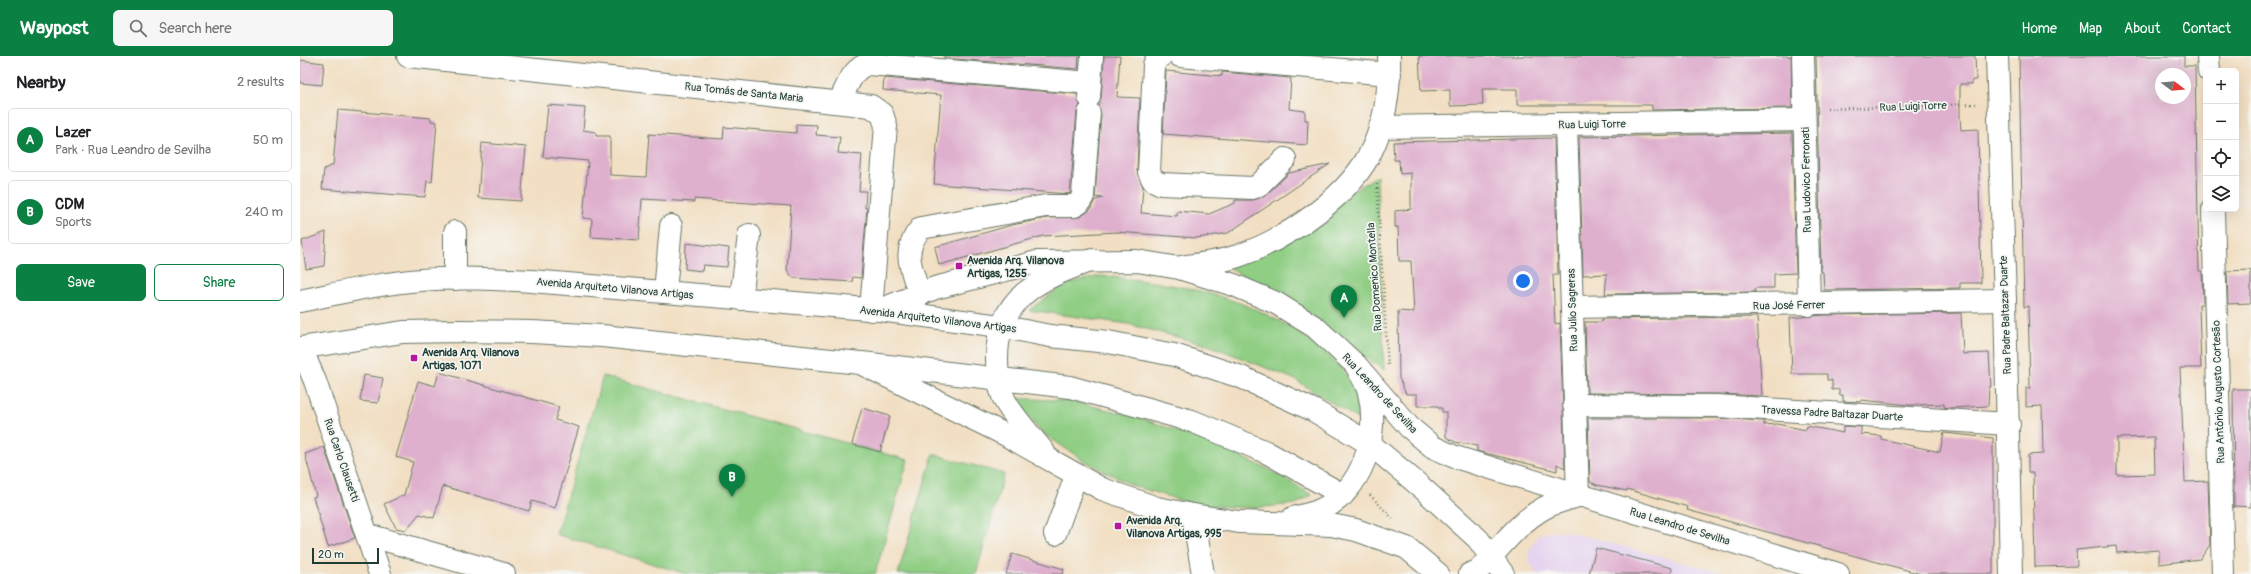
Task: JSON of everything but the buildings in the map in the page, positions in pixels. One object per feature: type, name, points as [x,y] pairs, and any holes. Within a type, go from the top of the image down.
[{"type":"street","name":"Rua Tomás de Santa Maria","points":[[408,56],[871,106],[882,114],[886,126],[875,310]]},
{"type":"street","points":[[920,295],[908,254],[913,238],[921,228],[1046,206],[1074,206],[1080,203],[1083,196],[1092,56]]},
{"type":"street","points":[[1162,56],[1157,58],[1154,65],[1149,172],[1153,180],[1161,184],[1252,188],[1259,185],[1285,159]]},
{"type":"street","points":[[1179,268],[1236,256],[1262,247],[1283,235],[1324,206],[1350,181],[1377,136],[1386,112],[1390,65],[1180,56]]},
{"type":"street","name":"Rua Ludovico Ferronati","points":[[1803,56],[1809,305]]},
{"type":"street","name":"Rua Padre Baltazar Duarte","points":[[1997,56],[2009,424],[2011,574]]},
{"type":"street","points":[[2208,56],[2209,68]]},
{"type":"street","points":[[840,102],[854,72],[861,66],[869,64],[1090,83]]},
{"type":"street","name":"Rua Luigi Torre","points":[[1377,136],[1566,124],[1804,115]]},
{"type":"street","name":"Rua Julio Sagreras","points":[[1566,124],[1578,496]]},
{"type":"street","name":"Rua Antônio Augusto Cortesão","points":[[2213,212],[2223,574]]},
{"type":"street","points":[[665,292],[671,226]]},
{"type":"street","points":[[455,232],[455,279]]},
{"type":"street","points":[[741,299],[749,235]]},
{"type":"street","points":[[1052,462],[1007,405],[996,378],[1000,326],[1009,310],[1029,289],[1050,275],[1092,260]]},
{"type":"street","name":"Rua Leandro de Sevilha","points":[[875,310],[920,295],[935,288],[1037,262],[1092,260],[1136,261],[1179,268],[1234,285],[1276,303],[1315,327],[1356,365],[1410,427],[1433,447],[1455,457],[1578,496],[1838,574]]},
{"type":"street","name":"Avenida Arquiteto Vilanova Artigas","points":[[300,301],[372,286],[421,280],[455,279],[531,281],[875,310],[1000,326],[1050,336],[1108,342],[1174,355],[1241,377],[1313,410],[1370,444],[1420,486],[1478,539],[1497,566]]},
{"type":"street","name":"Rua José Ferrer","points":[[1572,307],[1809,305],[2005,300]]},
{"type":"street","points":[[300,348],[403,332],[532,332],[602,336],[1070,387],[1192,421],[1266,452],[1343,495]]},
{"type":"street","name":"Rua Carlo Clausetti","points":[[300,348],[315,382],[380,574]]},
{"type":"street","points":[[860,363],[972,417],[1076,476],[1102,489],[1151,507],[1239,522],[1279,522],[1331,525],[1379,536],[1407,548],[1439,572]]},
{"type":"street","points":[[1279,522],[1320,510],[1343,495],[1355,481],[1370,444],[1372,416],[1369,392],[1356,365]]},
{"type":"street","name":"Travessa Padre Baltazar Duarte","points":[[1574,404],[1716,406],[2009,424]]},
{"type":"street","points":[[1055,534],[1076,476]]},
{"type":"street","points":[[1470,574],[1497,566],[1522,524],[1534,515],[1546,507],[1578,496]]},
{"type":"street","points":[[1193,515],[1203,574]]},
{"type":"street","points":[[368,535],[504,574]]},
{"type":"path","name":"Rua Luigi Torre","points":[[1804,115],[1998,103]]},
{"type":"path","name":"Rua Domenico Montella","points":[[1377,136],[1391,406]]},
{"type":"shaded area","points":[[1565,531],[1727,574],[1536,574],[1529,561],[1529,550],[1539,534]]},
{"type":"green space","points":[[1377,176],[1384,370],[1229,267]]},
{"type":"green space","points":[[1101,276],[1188,288],[1242,304],[1268,315],[1293,329],[1318,347],[1344,371],[1354,390],[1359,420],[1294,379],[1211,346],[1128,324],[1029,310],[1065,284]]},
{"type":"green space","points":[[603,376],[908,460],[875,574],[686,574],[556,534]]},
{"type":"green space","points":[[1013,398],[1071,401],[1138,417],[1205,441],[1268,469],[1312,495],[1296,504],[1253,508],[1196,505],[1134,486],[1084,461],[1040,431]]},
{"type":"green space","points":[[933,454],[1004,474],[976,574],[898,574]]},
{"type":"place","name":"Avenida Arq. Vilanova Artigas, 1255","points":[[959,266]]},
{"type":"place","name":"Lazer","points":[[1344,318]]},
{"type":"place","name":"Avenida Arq. Vilanova Artigas, 1071","points":[[414,358]]},
{"type":"place","name":"CDM","points":[[732,497]]},
{"type":"place","name":"Avenida Arq. Vilanova Artigas, 995","points":[[1118,526]]}]
